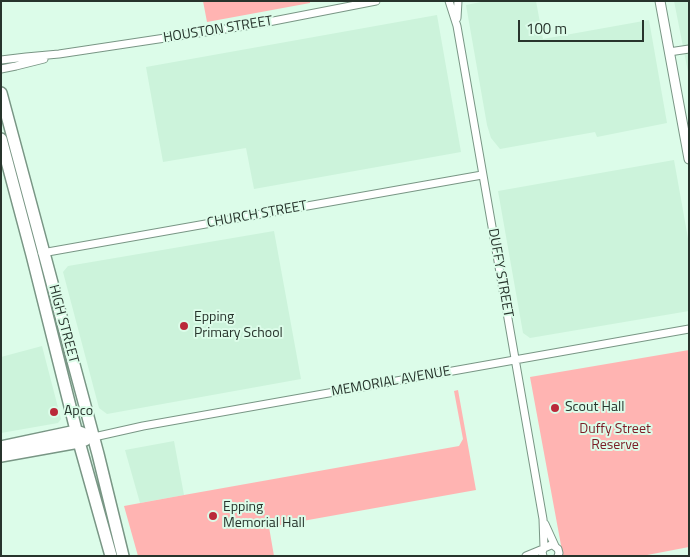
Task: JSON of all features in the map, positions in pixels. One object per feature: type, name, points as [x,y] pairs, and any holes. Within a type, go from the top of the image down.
[{"type":"main road","name":"HIGH STREET","points":[[1,93],[78,437],[111,556]]},
{"type":"main road","name":"HIGH STREET","points":[[1,139],[94,436],[123,556]]},
{"type":"main road","name":"MEMORIAL AVENUE","points":[[1,447],[94,436]]},
{"type":"main road","name":"MEMORIAL AVENUE","points":[[1,456],[78,437]]},
{"type":"street","name":"HOUSTON STREET","points":[[1,60],[59,54],[258,24],[376,1]]},
{"type":"street","name":"DUFFY STREET","points":[[448,1],[457,26],[543,518],[543,551]]},
{"type":"street","name":"DUFFY STREET","points":[[457,26],[458,1]]},
{"type":"street","points":[[660,1],[689,159]]},
{"type":"street","points":[[670,52],[689,49]]},
{"type":"street","name":"HOUSTON STREET","points":[[1,69],[59,54]]},
{"type":"street","name":"CHURCH STREET","points":[[38,254],[482,176]]},
{"type":"street","name":"MEMORIAL AVENUE","points":[[94,436],[689,329]]},
{"type":"street","name":"DUFFY STREET","points":[[543,518],[558,551],[558,556]]},
{"type":"street","points":[[526,556],[543,551],[551,545],[556,546]]},
{"type":"shaded area","points":[[486,1],[536,1],[543,39],[649,20],[667,123],[597,137],[595,132],[500,149],[491,138],[487,125],[466,5]]},
{"type":"shaded area","points":[[674,1],[689,1],[689,77]]},
{"type":"shaded area","points":[[437,15],[461,152],[254,189],[246,148],[163,162],[146,67]]},
{"type":"shaded area","points":[[674,160],[689,244],[689,311],[530,338],[523,333],[498,191]]},
{"type":"shaded area","name":"Epping Primary School","points":[[274,231],[301,379],[107,414],[99,408],[63,272],[68,266]]},
{"type":"shaded area","points":[[42,346],[61,419],[58,423],[1,433],[1,357]]},
{"type":"shaded area","points":[[174,441],[184,495],[140,503],[125,450]]},
{"type":"green space","points":[[203,1],[310,1],[310,3],[207,22]]},
{"type":"green space","name":"Duffy Street Reserve","points":[[689,350],[689,547],[642,556],[563,556],[530,377]]},
{"type":"green space","points":[[458,390],[476,490],[269,527],[274,556],[138,556],[124,506],[459,446],[463,439],[454,391]]},
{"type":"place","name":"Epping Primary School","points":[[184,326]]},
{"type":"place","name":"Scout Hall","points":[[555,408]]},
{"type":"place","name":"Apco","points":[[54,412]]},
{"type":"place","name":"Epping Memorial Hall","points":[[213,516]]}]
